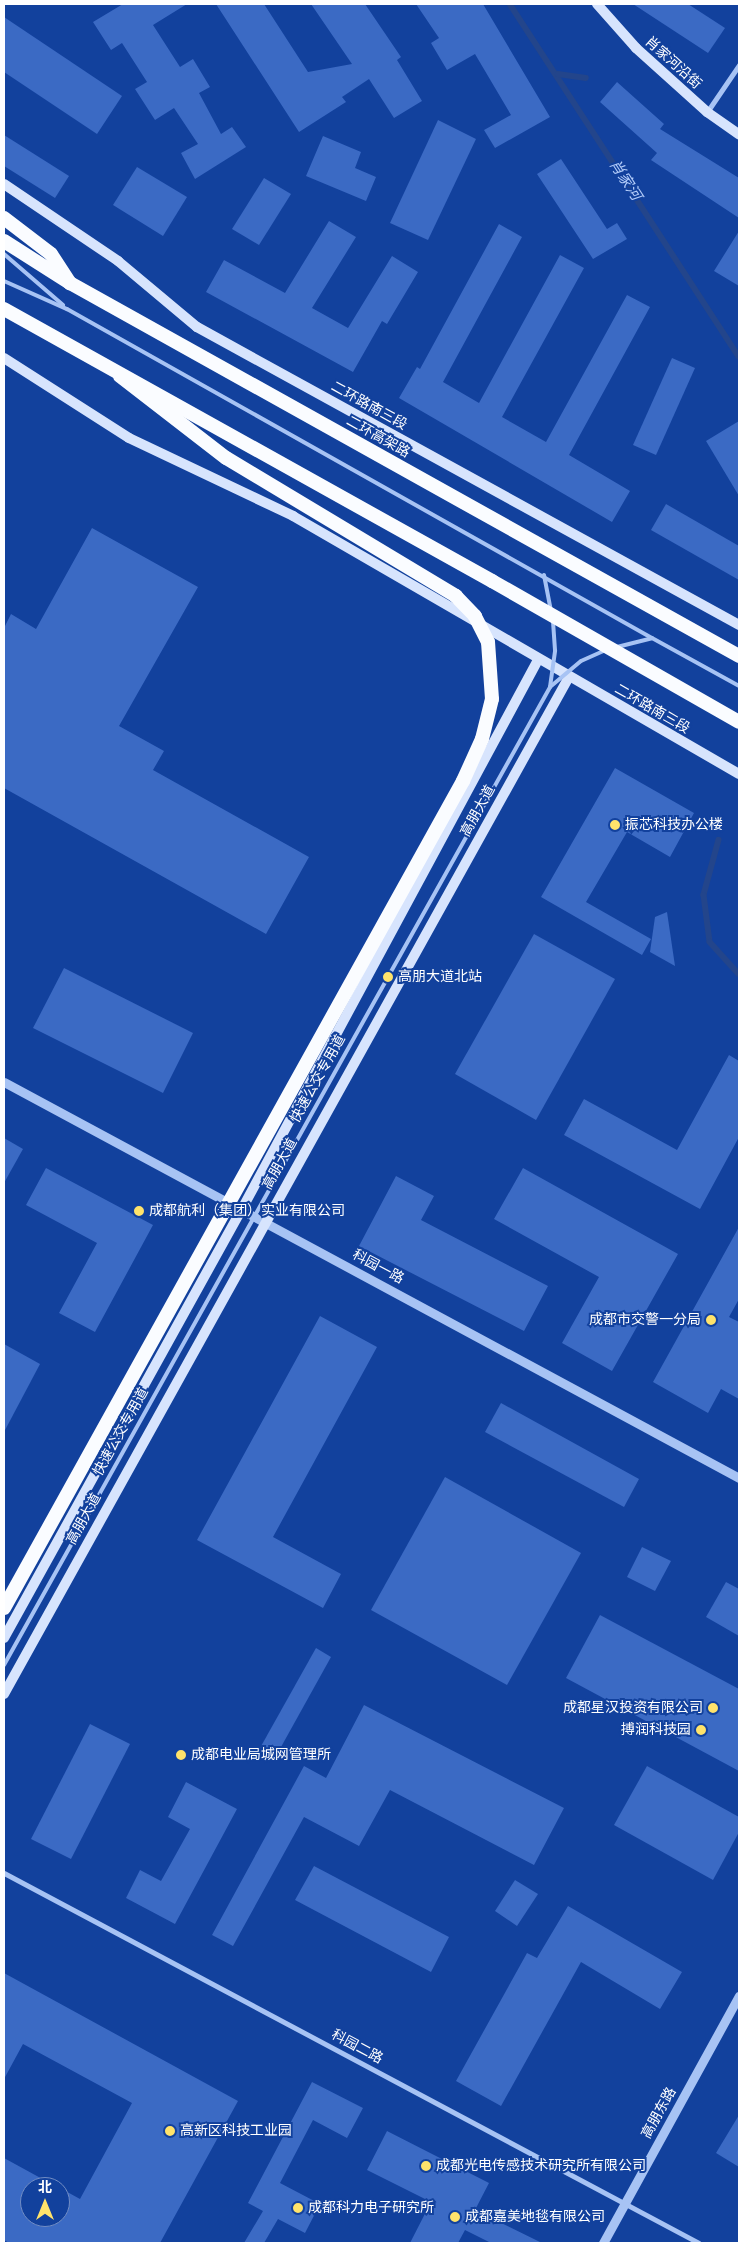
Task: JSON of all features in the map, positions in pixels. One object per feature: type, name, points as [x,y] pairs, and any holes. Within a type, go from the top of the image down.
[{"type":"highway","points":[[4,218],[52,254],[70,283]]},
{"type":"highway","name":"二环高架路","points":[[4,241],[70,283],[739,656]]},
{"type":"highway","points":[[4,309],[120,376],[572,624],[739,722]]},
{"type":"highway","points":[[4,1608],[463,781],[482,739],[492,699],[488,642],[475,616],[456,596],[226,458],[120,376]]},
{"type":"main road","name":"肖家河沿街","points":[[597,4],[636,48],[707,112],[739,134]]},
{"type":"main road","name":"二环路南三段","points":[[4,184],[118,261],[197,327],[739,625]]},
{"type":"main road","name":"二环路南三段","points":[[4,358],[129,438],[293,516],[538,660],[739,774]]},
{"type":"main road","name":"高朋大道","points":[[4,1638],[242,1209],[538,660]]},
{"type":"main road","name":"高朋大道","points":[[4,1694],[264,1221],[569,677]]},
{"type":"street","points":[[707,112],[739,64]]},
{"type":"street","name":"科园一路","points":[[4,1082],[739,1478]]},
{"type":"street","name":"科园二路","points":[[4,1873],[699,2243]]},
{"type":"street","name":"高朋东路","points":[[603,2243],[739,1996]]},
{"type":"lane","points":[[4,254],[67,309]]},
{"type":"lane","points":[[4,281],[67,309],[739,686]]},
{"type":"lane","points":[[544,575],[555,627],[550,688]]},
{"type":"lane","points":[[550,688],[581,661],[597,652],[652,638]]},
{"type":"lane","name":"快速公交专用道","points":[[4,1665],[550,688]]},
{"type":"building","points":[[123,4],[187,4],[153,25],[180,67],[193,59],[210,87],[199,93],[221,134],[232,127],[246,147],[195,179],[181,153],[198,144],[174,108],[155,120],[135,89],[147,82],[122,43],[111,50],[93,22]]},
{"type":"building","points":[[216,4],[264,4],[308,72],[352,64],[311,4],[365,4],[401,57],[397,60],[422,101],[394,118],[369,79],[342,97],[346,102],[299,132]]},
{"type":"building","points":[[416,4],[483,4],[550,117],[495,148],[484,130],[511,115],[475,54],[447,70],[431,43],[439,38]]},
{"type":"building","points":[[633,4],[688,4],[725,28],[708,53]]},
{"type":"building","points":[[4,17],[122,96],[97,134],[4,72]]},
{"type":"building","points":[[617,82],[664,124],[660,129],[739,178],[739,218],[651,160],[657,153],[600,102]]},
{"type":"building","points":[[438,120],[476,139],[428,240],[390,223]]},
{"type":"building","points":[[4,135],[69,176],[55,198],[4,166]]},
{"type":"building","points":[[323,136],[361,152],[355,168],[376,177],[366,201],[306,176]]},
{"type":"building","points":[[561,159],[607,229],[617,223],[627,239],[593,259],[537,174]]},
{"type":"building","points":[[137,167],[187,197],[163,236],[113,205]]},
{"type":"building","points":[[264,178],[291,194],[259,245],[232,229]]},
{"type":"building","points":[[329,221],[356,237],[312,308],[348,328],[392,256],[418,272],[387,324],[382,321],[353,372],[206,292],[224,260],[285,293]]},
{"type":"building","points":[[499,224],[522,237],[443,382],[479,403],[560,255],[584,268],[502,417],[546,442],[627,295],[650,307],[569,455],[630,491],[612,522],[399,398],[417,367],[420,369]]},
{"type":"building","points":[[739,231],[739,286],[714,271]]},
{"type":"building","points":[[672,358],[695,368],[656,455],[633,445]]},
{"type":"building","points":[[739,421],[739,496],[706,441]]},
{"type":"building","points":[[666,504],[739,546],[739,580],[651,530]]},
{"type":"building","points":[[92,528],[198,587],[119,726],[164,751],[153,770],[309,857],[266,934],[4,788],[4,628],[11,614],[36,629]]},
{"type":"building","points":[[615,768],[694,813],[670,857],[627,832],[586,902],[651,939],[642,955],[541,897]]},
{"type":"building","points":[[667,912],[675,966],[650,952],[655,917]]},
{"type":"building","points":[[534,934],[615,979],[536,1120],[455,1074]]},
{"type":"building","points":[[64,968],[193,1033],[163,1093],[33,1028]]},
{"type":"building","points":[[729,1055],[739,1061],[739,1137],[700,1209],[564,1135],[584,1099],[677,1150]]},
{"type":"building","points":[[4,1138],[23,1149],[4,1183]]},
{"type":"building","points":[[46,1168],[153,1225],[95,1332],[59,1313],[97,1243],[26,1205]]},
{"type":"building","points":[[523,1168],[678,1254],[612,1371],[562,1343],[599,1277],[494,1219]]},
{"type":"building","points":[[396,1176],[434,1196],[421,1220],[548,1286],[524,1331],[359,1246]]},
{"type":"building","name":"成都市交警一分局","points":[[739,1227],[739,1299],[729,1317],[739,1322],[739,1399],[721,1389],[708,1413],[653,1382]]},
{"type":"building","points":[[320,1316],[377,1347],[273,1537],[341,1574],[323,1608],[197,1540]]},
{"type":"building","points":[[4,1344],[40,1364],[4,1432]]},
{"type":"building","points":[[501,1403],[639,1479],[624,1507],[485,1432]]},
{"type":"building","points":[[445,1477],[581,1553],[507,1685],[371,1610]]},
{"type":"building","points":[[642,1547],[671,1561],[655,1591],[627,1577]]},
{"type":"building","points":[[726,1582],[739,1589],[739,1636],[706,1617]]},
{"type":"building","name":"搏润科技园","points":[[600,1615],[739,1689],[739,1771],[566,1678]]},
{"type":"building","points":[[316,1648],[331,1657],[276,1756],[260,1748]]},
{"type":"building","points":[[364,1705],[564,1808],[534,1865],[390,1790],[359,1846],[304,1817],[233,1946],[212,1935],[304,1766],[326,1778]]},
{"type":"building","points":[[90,1724],[130,1744],[71,1859],[31,1839]]},
{"type":"building","points":[[647,1766],[739,1817],[739,1832],[713,1880],[614,1825]]},
{"type":"building","points":[[186,1782],[237,1809],[175,1924],[126,1898],[140,1870],[161,1881],[190,1829],[168,1817]]},
{"type":"building","points":[[314,1866],[449,1937],[431,1972],[295,1900]]},
{"type":"building","points":[[515,1880],[538,1894],[517,1926],[495,1911]]},
{"type":"building","points":[[568,1906],[682,1972],[660,2009],[581,1962],[501,2106],[456,2081],[527,1953],[537,1958]]},
{"type":"building","name":"高新区科技工业园","points":[[4,1973],[238,2101],[160,2243],[9,2243],[4,2240],[4,2158],[39,2177],[20,2177],[20,2227],[70,2227],[70,2194],[80,2199],[132,2103],[23,2044],[4,2079]]},
{"type":"building","points":[[312,2082],[363,2108],[347,2138],[313,2120],[280,2183],[320,2204],[305,2233],[278,2219],[264,2243],[244,2243],[263,2211],[248,2203]]},
{"type":"building","points":[[739,2115],[739,2167],[716,2153]]},
{"type":"building","points":[[387,2131],[489,2183],[475,2210],[542,2243],[491,2243],[465,2230],[458,2243],[410,2243],[431,2202],[367,2170]]},
{"type":"waterway","name":"肖家河","points":[[510,4],[739,356]]},
{"type":"waterway","points":[[558,74],[586,78]]},
{"type":"waterway","name":"肖家河","points":[[719,840],[704,895],[710,942],[739,974]]},
{"type":"place","name":"振芯科技办公楼","points":[[615,825]]},
{"type":"place","name":"高朋大道北站","points":[[388,977]]},
{"type":"place","name":"成都航利（集团）实业有限公司","points":[[139,1211]]},
{"type":"place","name":"成都市交警一分局","points":[[711,1320]]},
{"type":"place","name":"成都星汉投资有限公司","points":[[713,1708]]},
{"type":"place","name":"搏润科技园","points":[[701,1730]]},
{"type":"place","name":"成都电业局城网管理所","points":[[181,1755]]},
{"type":"place","name":"高新区科技工业园","points":[[170,2131]]},
{"type":"place","name":"成都光电传感技术研究所有限公司","points":[[426,2166]]},
{"type":"place","name":"成都科力电子研究所","points":[[298,2208]]},
{"type":"place","name":"成都嘉美地毯有限公司","points":[[455,2217]]}]
